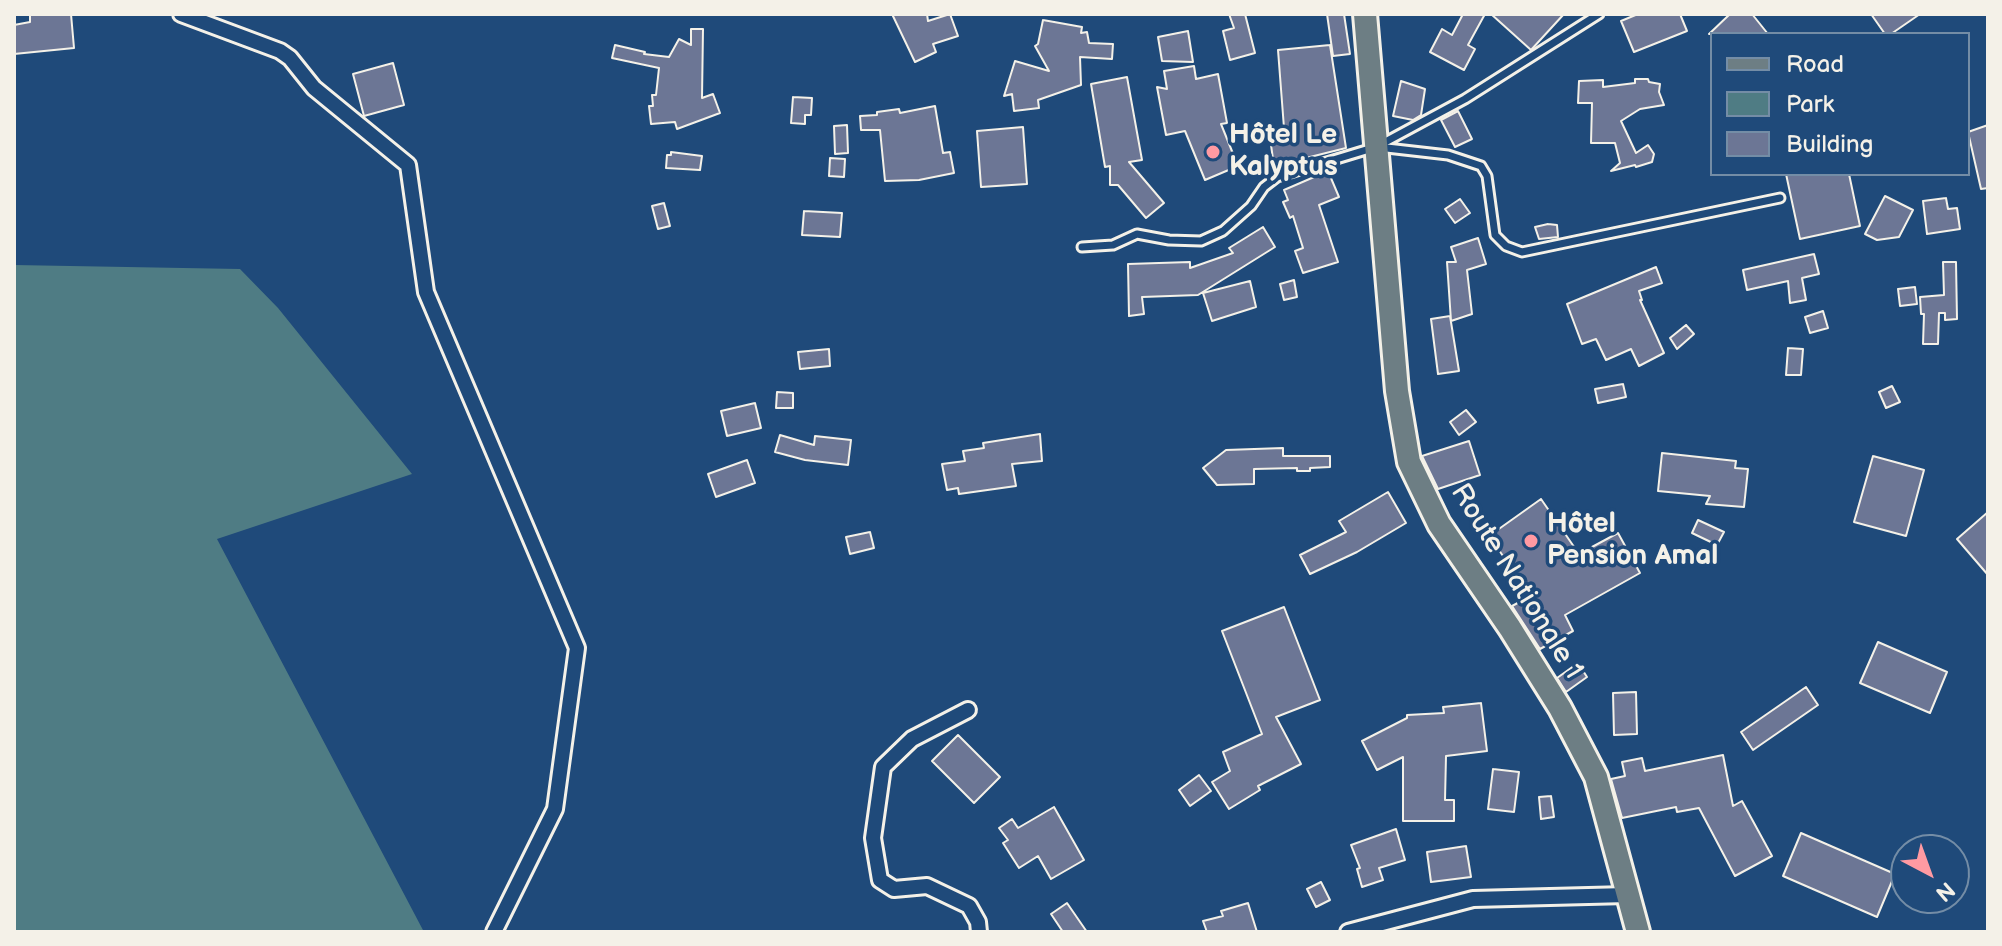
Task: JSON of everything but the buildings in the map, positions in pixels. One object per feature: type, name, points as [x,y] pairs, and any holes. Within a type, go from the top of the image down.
[{"type":"main road","name":"Route Nationale 1","points":[[1365,14],[1397,391],[1409,462],[1439,524],[1510,628],[1596,777],[1638,932]]},
{"type":"street","points":[[181,14],[280,51],[290,58],[314,88],[408,165],[426,292],[577,648],[555,809],[494,932]]},
{"type":"street","points":[[968,710],[912,739],[883,767],[873,838],[880,880],[894,889],[927,886],[969,906],[978,922],[979,932]]},
{"type":"street","points":[[1348,932],[1473,899],[1627,895]]},
{"type":"lane","points":[[1082,247],[1113,245],[1137,234],[1169,240],[1201,241],[1223,231],[1277,177],[1376,147],[1465,99],[1599,14]]},
{"type":"lane","points":[[1376,147],[1448,155],[1481,166],[1487,176],[1495,235],[1506,246],[1522,252],[1780,198]]},
{"type":"green space","points":[[14,265],[240,269],[278,308],[412,474],[217,539],[424,932],[14,932]]},
{"type":"place","name":"Hôtel Le Kalyptus","points":[[1213,152]]},
{"type":"place","name":"Hôtel Pension Amal","points":[[1531,541]]}]
